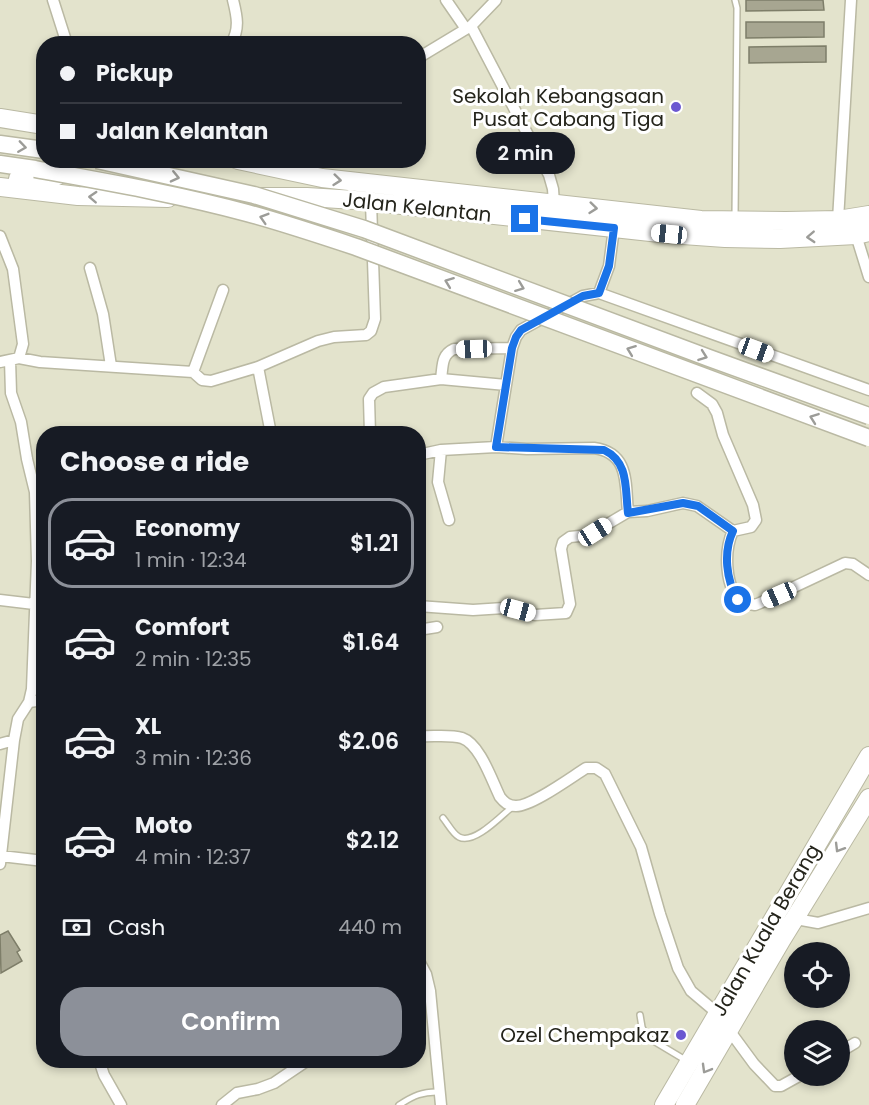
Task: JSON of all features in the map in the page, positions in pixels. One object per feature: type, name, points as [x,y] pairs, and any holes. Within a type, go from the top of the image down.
[{"type":"highway","points":[[0,113],[36,117]]},
{"type":"highway","points":[[0,118],[36,124]]},
{"type":"highway","points":[[0,177],[50,180],[66,168]]},
{"type":"highway","name":"Jalan Kelantan","points":[[297,168],[322,178],[701,220],[838,220],[869,215]]},
{"type":"highway","name":"Jalan Kelantan","points":[[0,187],[52,194],[120,198],[307,197],[724,238],[780,239],[862,234]]},
{"type":"highway","name":"Jalan Kuala Berang","points":[[663,1105],[869,756]]},
{"type":"highway","points":[[836,812],[846,812],[854,808],[869,790]]},
{"type":"highway","name":"Jalan Kuala Berang","points":[[685,1105],[869,798]]},
{"type":"highway","points":[[772,920],[778,916],[785,916],[793,923]]},
{"type":"main road","points":[[0,144],[36,149]]},
{"type":"main road","points":[[0,164],[160,193],[246,212],[298,228],[356,247],[869,438]]},
{"type":"main road","points":[[133,168],[254,195],[354,226],[869,416]]},
{"type":"street","points":[[53,0],[64,36]]},
{"type":"street","points":[[233,0],[238,24],[235,36]]},
{"type":"street","points":[[446,0],[469,28],[549,175],[554,204]]},
{"type":"street","points":[[426,53],[469,28],[496,0]]},
{"type":"street","points":[[838,220],[851,0]]},
{"type":"street","points":[[10,360],[193,372],[202,380],[211,381],[258,367],[318,341],[334,337],[360,336],[371,331],[375,319],[371,202]]},
{"type":"street","points":[[599,293],[609,266],[614,228]]},
{"type":"street","points":[[862,234],[869,277]]},
{"type":"street","points":[[0,236],[13,269],[23,344],[10,360],[11,393],[21,422],[36,500]]},
{"type":"street","points":[[90,268],[105,322],[111,366]]},
{"type":"street","points":[[193,372],[223,290]]},
{"type":"street","points":[[496,447],[512,348],[516,337],[521,330],[583,296],[599,293],[869,390]]},
{"type":"street","points":[[441,379],[443,357],[447,352],[454,349],[512,348]]},
{"type":"street","points":[[258,367],[269,426]]},
{"type":"street","points":[[370,426],[369,399],[373,393],[384,387],[441,379],[506,385]]},
{"type":"street","points":[[426,607],[473,610],[504,608],[535,615],[566,613],[570,604],[561,549],[563,542],[570,537],[595,532],[615,518],[628,513],[683,503],[698,506],[733,531],[754,525],[755,515],[723,435],[717,413],[712,404],[697,393]]},
{"type":"street","points":[[426,453],[441,450],[496,447],[594,448],[613,454],[620,462],[624,471],[628,513]]},
{"type":"street","points":[[441,450],[438,482],[449,520]]},
{"type":"street","points":[[733,531],[728,547],[729,577],[735,594],[743,603],[760,603],[845,563],[853,564],[869,575]]},
{"type":"street","points":[[36,575],[34,604],[36,610]]},
{"type":"street","points":[[0,600],[34,604]]},
{"type":"street","points":[[426,629],[437,627]]},
{"type":"street","points":[[0,864],[14,740],[18,719],[29,702],[36,650]]},
{"type":"street","points":[[29,702],[36,701]]},
{"type":"street","points":[[426,736],[455,737],[471,743],[477,750],[500,797],[505,803],[513,806],[530,802],[586,768],[596,768],[605,774],[640,847],[678,968],[691,991],[717,1013]]},
{"type":"street","points":[[0,744],[14,740]]},
{"type":"street","points":[[1,856],[36,860]]},
{"type":"street","points":[[793,923],[818,923],[869,908]]},
{"type":"street","points":[[426,974],[430,992],[441,1105]]},
{"type":"street","points":[[426,992],[430,992]]},
{"type":"street","points":[[729,1030],[754,1064],[775,1086],[784,1084]]},
{"type":"street","points":[[850,1046],[855,1043]]},
{"type":"street","points":[[102,1068],[121,1105]]},
{"type":"street","points":[[222,1105],[237,1094],[274,1083],[296,1068]]},
{"type":"lane","points":[[735,0],[737,8],[735,221]]},
{"type":"lane","points":[[443,818],[457,836],[465,838],[475,836],[513,806]]},
{"type":"lane","points":[[640,1015],[642,1027],[647,1036],[689,1062]]},
{"type":"lane","points":[[399,1105],[414,1095],[428,1091],[440,1092]]},
{"type":"building","points":[[746,0],[823,0],[824,10],[746,11]]},
{"type":"building","points":[[746,22],[824,22],[824,37],[746,38]]},
{"type":"building","points":[[826,46],[826,62],[749,63],[749,47]]},
{"type":"building","points":[[8,931],[20,950],[17,952],[22,961],[1,973],[0,935]]},
{"type":"place","name":"Sekolah Kebangsaan Pusat Cabang Tiga","points":[[676,107]]},
{"type":"place","name":"Ozel Chempakaz","points":[[681,1035]]},
{"type":"route","points":[[525,219],[614,228],[609,266],[599,293],[583,296],[521,330],[516,337],[512,348],[496,447],[604,450],[613,454],[624,471],[628,513],[683,503],[698,506],[733,531],[729,539],[727,557],[729,577],[738,600]]}]
